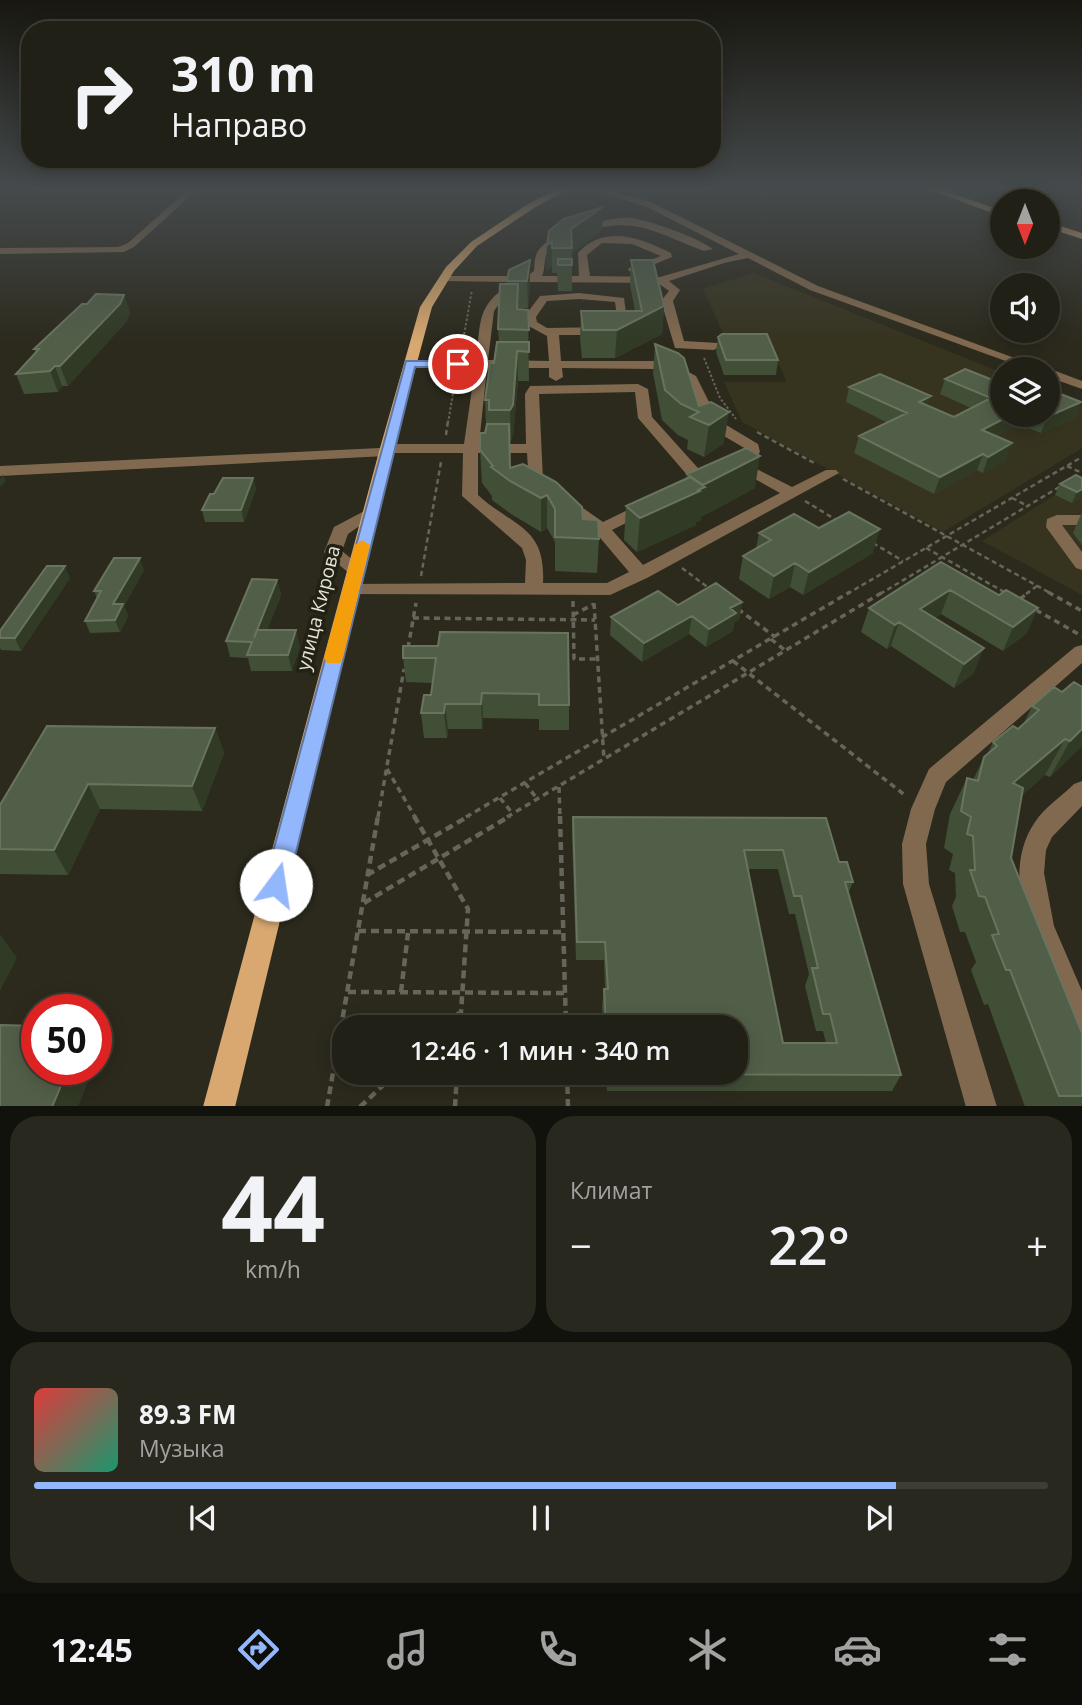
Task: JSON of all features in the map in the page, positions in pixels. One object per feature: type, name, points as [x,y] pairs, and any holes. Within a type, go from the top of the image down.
[{"type":"main road","name":"улица Кирова","points":[[219,1106],[386,450],[426,307],[444,278],[481,240]]},
{"type":"street","points":[[0,251],[120,250],[137,240]]},
{"type":"street","points":[[534,590],[534,558],[530,547],[522,536],[482,509],[470,496],[471,449],[488,311],[501,294],[538,273],[542,252],[548,245],[560,240]]},
{"type":"street","points":[[590,296],[582,260],[586,249],[612,240]]},
{"type":"street","points":[[608,279],[667,257],[626,240]]},
{"type":"street","points":[[682,240],[708,249]]},
{"type":"street","points":[[719,240],[814,288],[1006,357]]},
{"type":"street","points":[[444,278],[663,279],[722,260],[749,255]]},
{"type":"street","points":[[638,268],[663,279],[675,290],[667,301],[679,345],[714,346]]},
{"type":"street","points":[[590,296],[620,300],[624,326],[610,331],[554,332],[540,331],[531,324],[530,317],[544,298],[590,296]]},
{"type":"street","points":[[554,332],[556,387]]},
{"type":"street","points":[[410,364],[653,365],[684,375],[696,384],[712,423],[753,447],[754,452],[739,467],[694,484],[645,418],[643,392],[638,388],[556,387],[535,389],[533,394],[535,482],[602,529],[641,574]]},
{"type":"street","points":[[1060,377],[1082,385]]},
{"type":"street","points":[[0,471],[386,450],[534,449]]},
{"type":"street","points":[[739,467],[795,495]]},
{"type":"street","points":[[351,590],[610,589],[795,495],[831,473]]},
{"type":"street","points":[[602,529],[663,499]]},
{"type":"street","points":[[356,570],[333,552],[340,531],[370,513]]},
{"type":"street","points":[[1082,520],[1058,520],[1053,523],[1082,564]]},
{"type":"street","points":[[982,1106],[916,884],[915,844],[923,809],[937,776],[1082,652]]},
{"type":"street","points":[[1082,791],[1042,831],[1032,862],[1034,895],[1049,952],[1082,1020]]},
{"type":"path","points":[[327,1106],[474,279]]},
{"type":"path","points":[[703,355],[720,398],[739,422]]},
{"type":"path","points":[[751,428],[1082,611]]},
{"type":"path","points":[[367,875],[1082,457]]},
{"type":"path","points":[[1067,466],[1082,473]]},
{"type":"path","points":[[363,904],[1082,473]]},
{"type":"path","points":[[795,495],[845,526]]},
{"type":"path","points":[[1012,498],[1028,506]]},
{"type":"path","points":[[868,540],[903,561]]},
{"type":"path","points":[[926,548],[1007,594]]},
{"type":"path","points":[[674,562],[719,595]]},
{"type":"path","points":[[1037,586],[1018,600],[1082,636]]},
{"type":"path","points":[[573,590],[574,659],[597,659]]},
{"type":"path","points":[[593,590],[604,760]]},
{"type":"path","points":[[730,603],[786,651]]},
{"type":"path","points":[[413,618],[595,620]]},
{"type":"path","points":[[733,661],[923,809]]},
{"type":"path","points":[[387,768],[468,909],[461,1015]]},
{"type":"path","points":[[524,783],[538,800]]},
{"type":"path","points":[[559,787],[566,1015]]},
{"type":"path","points":[[500,797],[513,814]]},
{"type":"path","points":[[358,931],[563,932]]},
{"type":"path","points":[[401,992],[408,932]]},
{"type":"path","points":[[347,992],[565,993]]},
{"type":"path","points":[[457,1015],[461,1011]]},
{"type":"path","points":[[361,1106],[383,1085]]},
{"type":"path","points":[[455,1106],[456,1085]]},
{"type":"path","points":[[567,1085],[568,1106]]},
{"type":"shaded area","points":[[754,273],[990,368],[990,427],[1060,427],[1060,397],[1082,405],[1082,448],[943,532],[742,422],[724,382],[787,382],[769,345],[728,344],[703,289]]},
{"type":"shaded area","points":[[1082,478],[1082,595],[982,541]]},
{"type":"building","points":[[548,240],[572,240],[572,248],[552,248],[552,242],[547,245]]},
{"type":"building","points":[[558,259],[572,259],[572,265],[558,265]]},
{"type":"building","points":[[530,260],[527,281],[507,281],[509,270]]},
{"type":"building","points":[[631,260],[653,260],[664,306],[617,330],[583,330],[581,311],[642,311]]},
{"type":"building","points":[[500,284],[518,284],[517,309],[528,310],[529,330],[498,329]]},
{"type":"building","points":[[96,294],[124,295],[120,304],[60,366],[55,366],[50,371],[16,374],[39,349],[34,349]]},
{"type":"building","points":[[722,334],[767,334],[778,360],[726,360],[718,337]]},
{"type":"building","points":[[497,342],[529,342],[529,352],[517,351],[513,405],[510,410],[489,410],[489,400],[485,400],[490,363],[494,363]]},
{"type":"building","points":[[655,344],[684,358],[699,406],[711,402],[729,412],[709,425],[690,417],[699,412],[681,404],[665,390]]},
{"type":"building","points":[[965,369],[990,379],[990,398],[945,379]]},
{"type":"building","points":[[880,374],[931,396],[919,402],[954,417],[990,399],[990,426],[982,430],[1012,443],[988,457],[983,454],[940,477],[859,436],[907,413],[849,387]]},
{"type":"building","points":[[1060,394],[1081,402],[1060,411]]},
{"type":"building","points":[[487,424],[509,424],[510,468],[523,464],[556,482],[582,507],[583,519],[598,520],[599,539],[555,537],[555,509],[547,495],[541,498],[510,481],[491,467],[493,466],[480,450],[480,433],[485,433]]},
{"type":"building","points":[[746,448],[760,456],[703,485],[687,474]]},
{"type":"building","points":[[1076,475],[1082,478],[1082,489],[1077,492],[1060,484]]},
{"type":"building","points":[[690,477],[705,487],[640,518],[626,506]]},
{"type":"building","points":[[223,478],[253,478],[241,510],[202,510],[210,494],[214,494]]},
{"type":"building","points":[[849,512],[880,529],[809,572],[795,563],[774,576],[743,556],[771,540],[759,533],[794,514],[819,528]]},
{"type":"building","points":[[114,558],[140,558],[113,604],[123,604],[115,620],[85,621],[101,591],[94,591]]},
{"type":"building","points":[[941,562],[999,595],[1006,590],[1038,608],[1013,627],[950,590],[920,609],[984,648],[964,664],[899,622],[895,625],[869,608]]},
{"type":"building","points":[[47,566],[65,566],[15,638],[0,638],[0,631]]},
{"type":"building","points":[[252,579],[277,580],[257,630],[296,630],[288,655],[247,655],[252,642],[226,641]]},
{"type":"building","points":[[716,583],[742,602],[730,608],[736,613],[709,629],[692,616],[644,643],[611,617],[658,591],[678,605]]},
{"type":"building","points":[[440,632],[568,633],[569,705],[539,705],[539,694],[482,693],[481,704],[445,704],[444,713],[421,713],[424,695],[431,695],[436,658],[403,658],[403,646],[438,646]]},
{"type":"building","points":[[1074,682],[1082,687],[1082,729],[1070,741],[1065,739],[1013,783],[1023,788],[1011,858],[1082,1033],[1082,1096],[1059,1096],[1010,970],[1006,970],[992,935],[999,934],[985,897],[979,896],[970,870],[975,870],[973,836],[967,834],[971,817],[961,811],[967,778],[978,781],[984,757],[997,746],[993,742],[1013,726],[1018,729],[1039,710],[1032,706],[1054,687],[1062,692]]},
{"type":"building","points":[[47,726],[215,728],[192,786],[88,784],[54,850],[0,849],[0,805]]},
{"type":"building","points":[[573,817],[826,818],[839,862],[847,862],[853,882],[845,882],[901,1075],[748,1074],[748,1015],[605,1015],[604,989],[608,989],[605,942],[577,942]],"holes":[[[744,850],[783,850],[794,896],[801,896],[818,968],[812,968],[823,1014],[830,1014],[837,1043],[783,1043]]]},
{"type":"building","points":[[0,1025],[21,1026],[21,1085],[61,1085],[52,1106],[0,1106]]},
{"type":"slow traffic","points":[[334,658],[362,545]]},
{"type":"route","points":[[276,885],[410,364],[458,364]]}]
